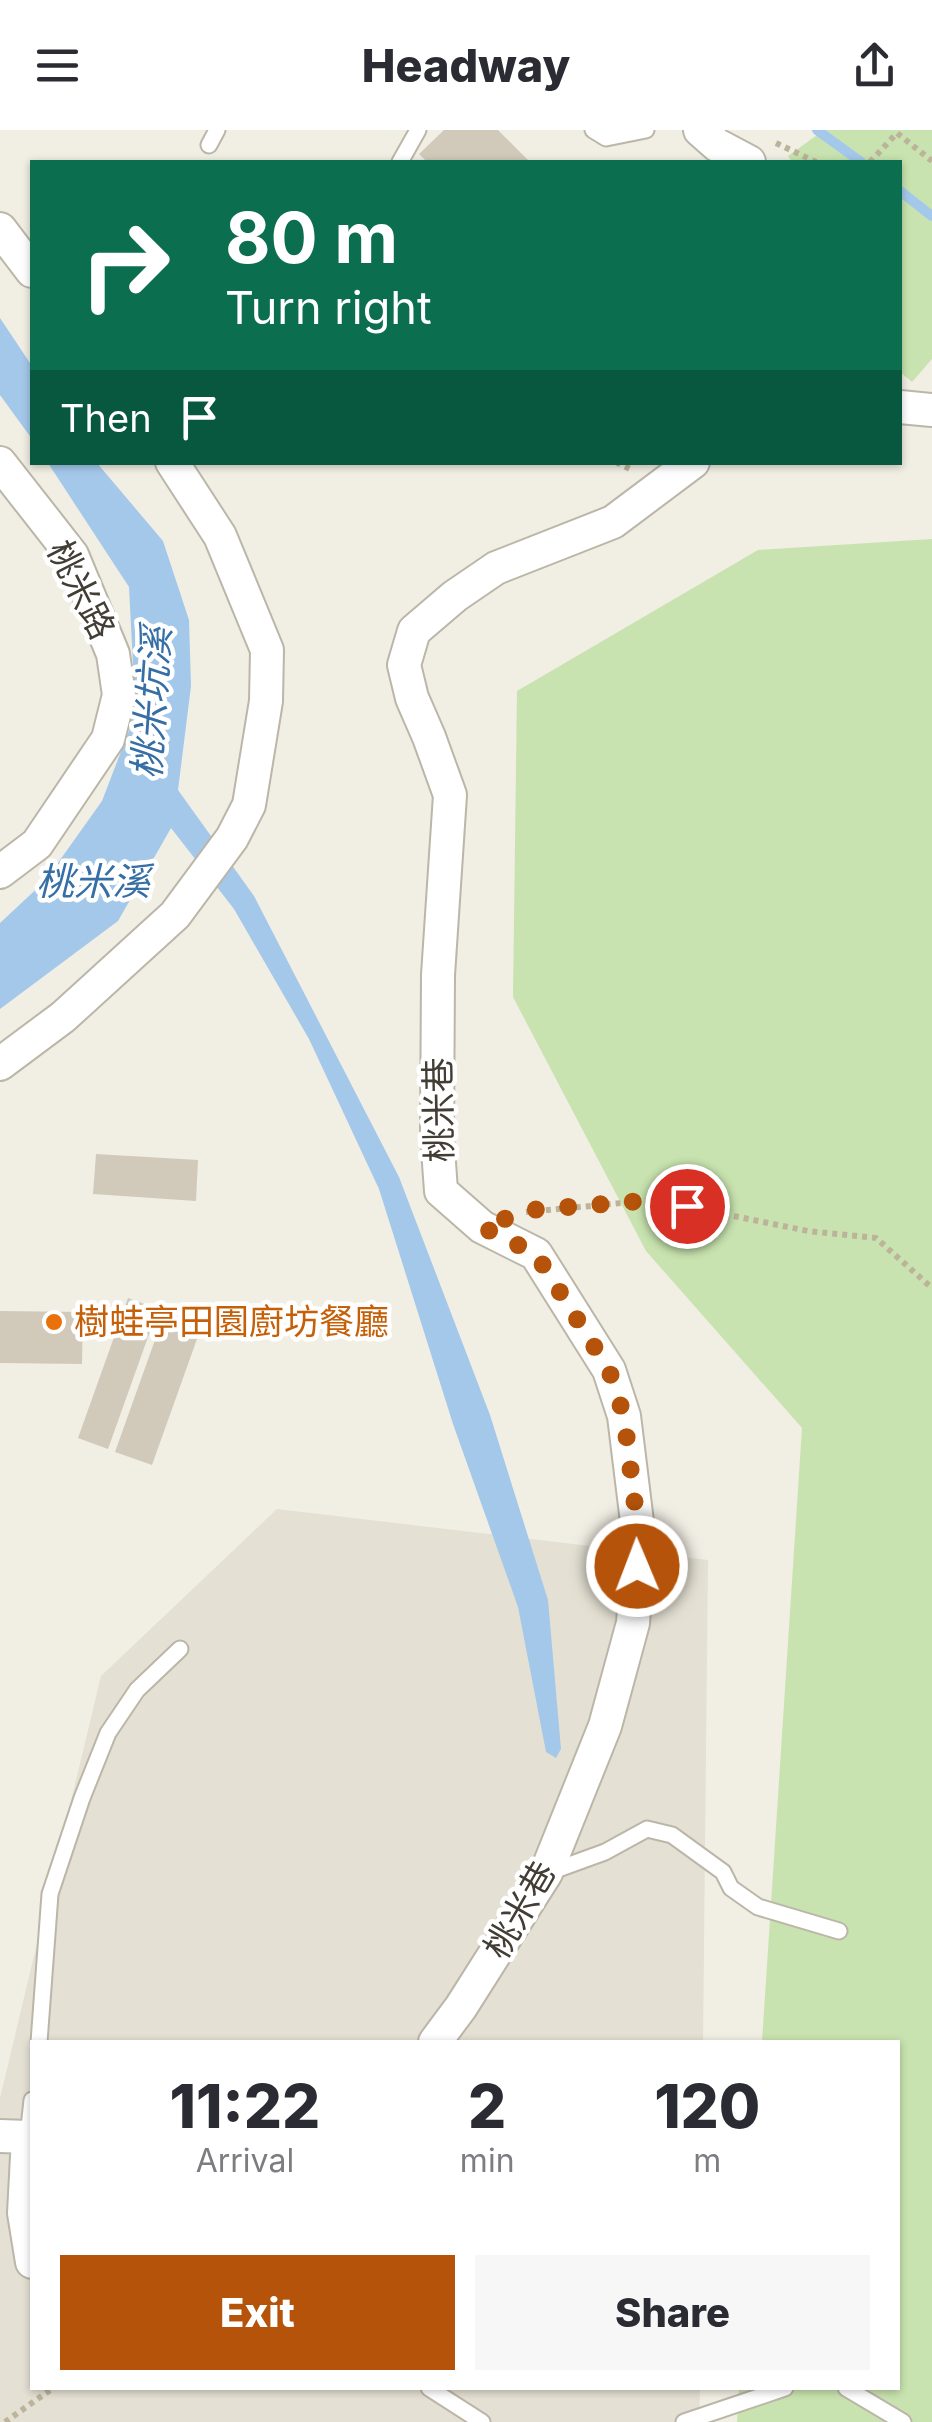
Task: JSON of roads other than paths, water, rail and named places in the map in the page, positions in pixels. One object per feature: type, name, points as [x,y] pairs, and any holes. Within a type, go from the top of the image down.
[{"type":"street","points":[[700,130],[717,145],[745,160]]},
{"type":"street","points":[[0,229],[30,268]]},
{"type":"street","points":[[902,407],[932,410]]},
{"type":"street","name":"桃米路","points":[[0,462],[72,556],[114,654],[118,694],[108,739],[37,844],[0,872]]},
{"type":"street","points":[[0,1064],[63,1017],[175,915],[232,838],[249,805],[266,700],[266,650],[220,536],[174,465]]},
{"type":"street","name":"桃米巷","points":[[437,2040],[462,2007],[546,1873],[605,1726],[633,1623],[639,1538],[624,1416],[609,1370],[536,1254],[482,1227],[441,1190],[437,1136],[438,975],[450,795],[412,698],[404,664],[414,631],[455,596],[496,568],[613,522],[689,465]]},
{"type":"street","points":[[20,2137],[30,2250]]},
{"type":"lane","points":[[209,145],[217,130]]},
{"type":"lane","points":[[401,160],[418,130]]},
{"type":"lane","points":[[593,130],[606,138],[646,130]]},
{"type":"lane","points":[[39,2040],[50,1894],[82,1798],[108,1733],[137,1690],[180,1649]]},
{"type":"lane","points":[[546,1873],[605,1852],[647,1829],[672,1835],[685,1844],[723,1872],[731,1888],[758,1907],[838,1931]]},
{"type":"lane","points":[[20,2137],[30,2106]]},
{"type":"lane","points":[[433,2390],[482,2422]]},
{"type":"lane","points":[[684,2422],[779,2390]]},
{"type":"lane","points":[[849,2390],[903,2422]]},
{"type":"water","points":[[0,318],[30,363],[30,436],[0,395]]},
{"type":"water","name":"桃米溪","points":[[49,465],[99,465],[163,541],[189,620],[191,686],[178,790],[254,896],[399,1177],[490,1415],[548,1600],[561,1749],[556,1758],[546,1752],[518,1607],[453,1424],[379,1189],[309,1039],[234,909],[171,828],[118,921],[0,1009],[0,923],[45,881],[102,801],[130,728],[133,665],[129,587]]},
{"type":"waterway","points":[[817,130],[858,160]]},
{"type":"waterway","points":[[902,193],[932,216]]},
{"type":"place","name":"樹蛙亭田園廚坊餐廳","points":[[54,1322]]},
{"type":"water label","name":"桃米坑溪","points":[[152,703]]}]
